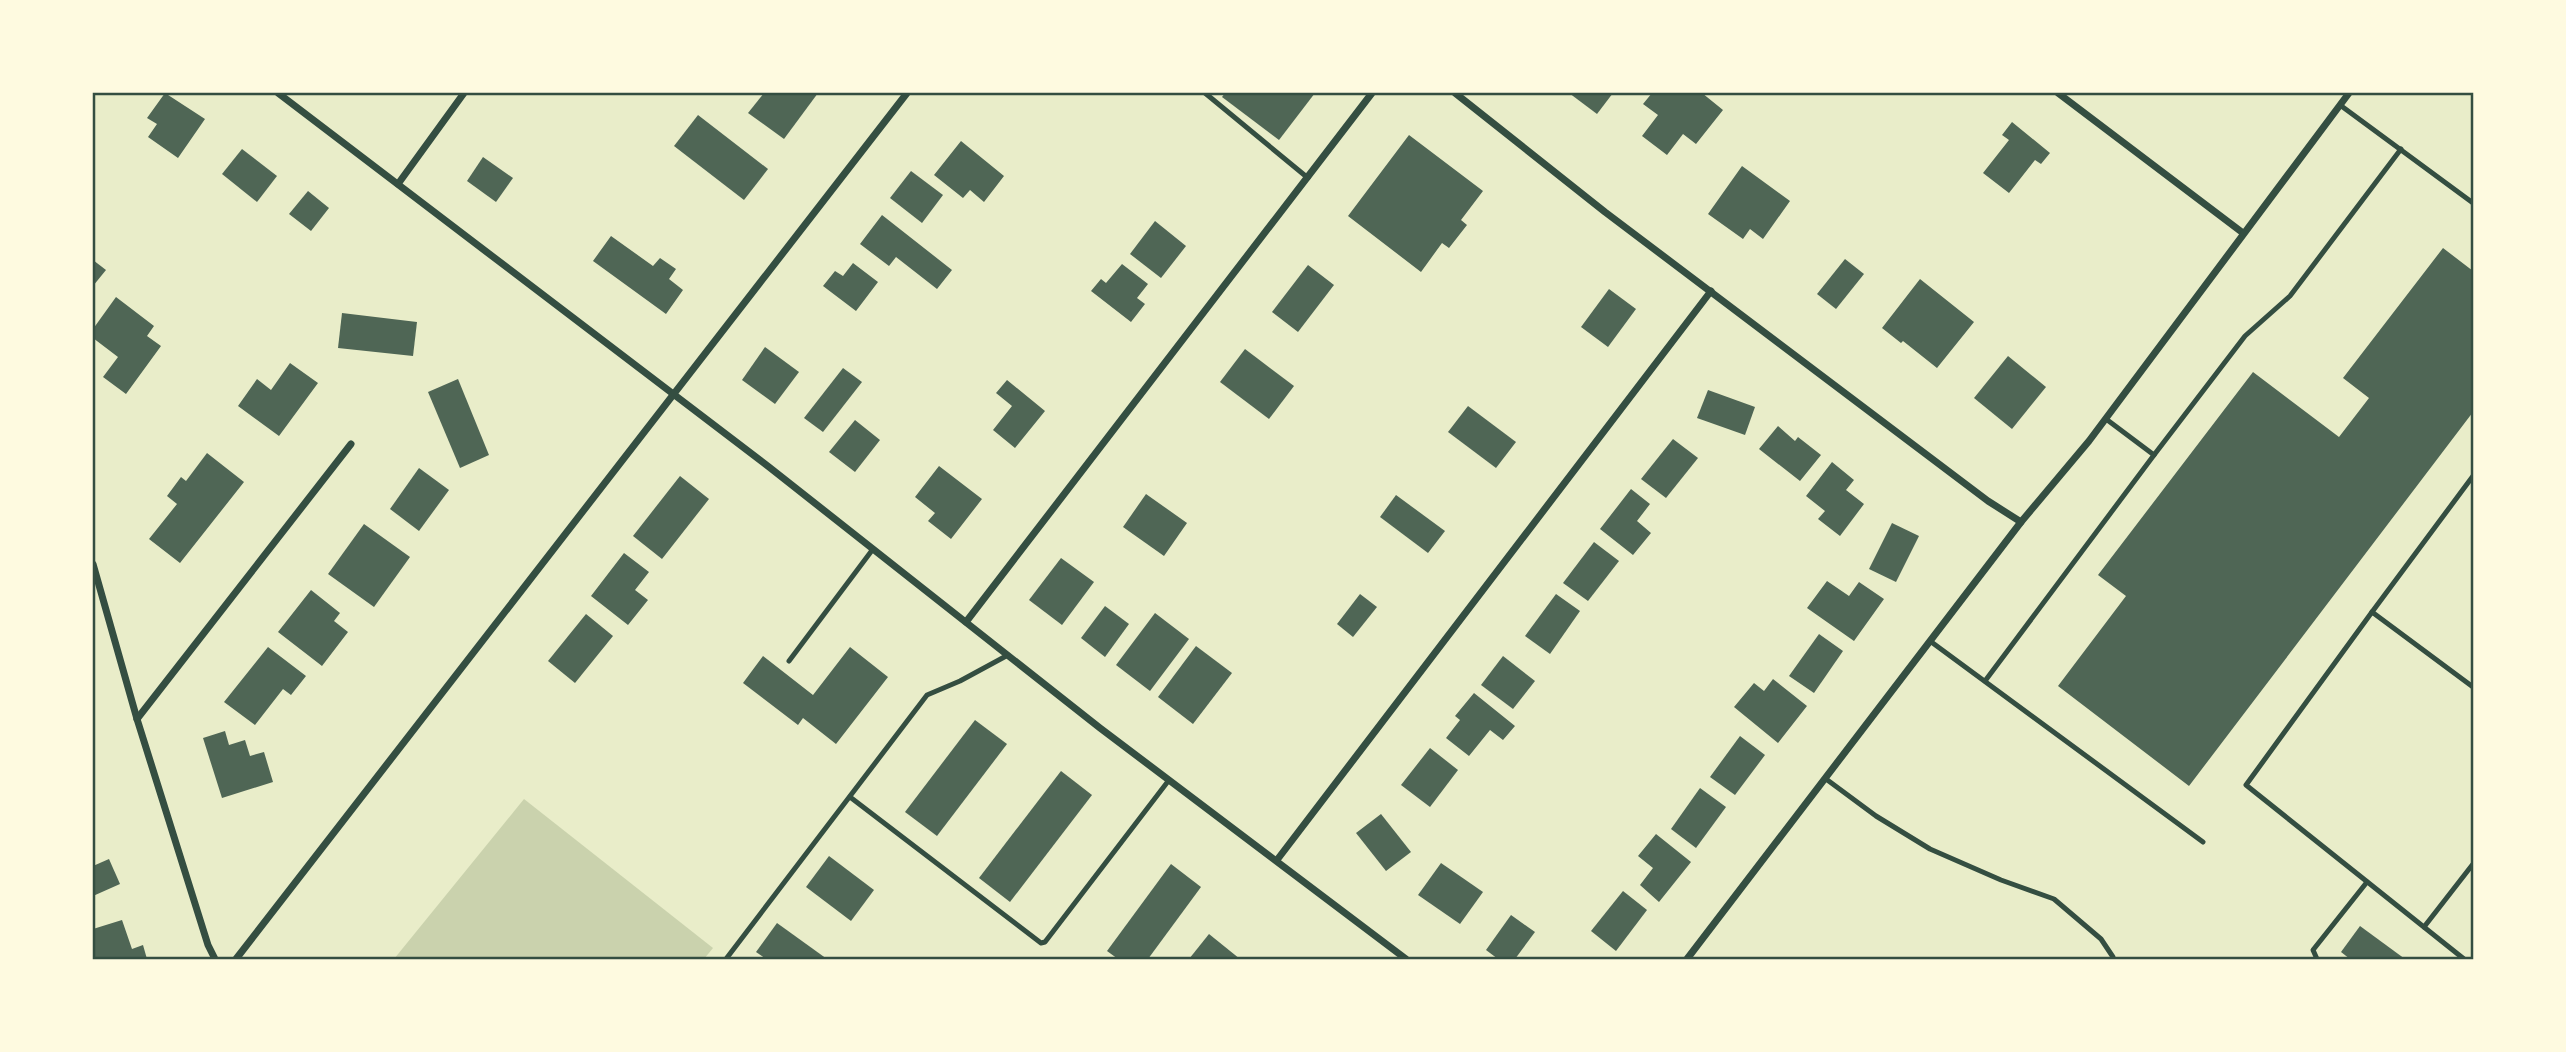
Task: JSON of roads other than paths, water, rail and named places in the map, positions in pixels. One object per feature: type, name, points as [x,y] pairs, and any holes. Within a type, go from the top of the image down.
[{"type":"street","points":[[278,93],[675,395],[1169,780],[1406,959]]},
{"type":"street","points":[[398,184],[464,93]]},
{"type":"street","points":[[236,959],[907,93]]},
{"type":"street","points":[[966,622],[1372,93]]},
{"type":"street","points":[[2058,93],[2243,233]]},
{"type":"street","points":[[1686,959],[2021,522],[2106,419],[2349,93]]},
{"type":"street","points":[[1460,94],[1711,291],[1988,501],[2021,522]]},
{"type":"street","points":[[1277,860],[1711,291]]},
{"type":"street","points":[[137,719],[351,444]]},
{"type":"street","points":[[93,564],[137,719],[208,945],[215,959]]},
{"type":"lane","points":[[1205,93],[1308,178]]},
{"type":"lane","points":[[2340,104],[2473,203]]},
{"type":"lane","points":[[1985,681],[2245,336],[2290,296],[2401,149]]},
{"type":"lane","points":[[2106,419],[2154,455]]},
{"type":"lane","points":[[2464,959],[2246,785],[2473,476]]},
{"type":"lane","points":[[789,661],[873,549]]},
{"type":"lane","points":[[2372,612],[2473,687]]},
{"type":"lane","points":[[1930,641],[2203,842]]},
{"type":"lane","points":[[727,959],[926,695],[960,681],[1009,655]]},
{"type":"lane","points":[[1826,779],[1876,816],[1930,849],[2001,880],[2054,899],[2101,939],[2114,958]]},
{"type":"lane","points":[[850,797],[1041,943],[1045,942],[1169,780]]},
{"type":"lane","points":[[2424,928],[2473,864]]},
{"type":"lane","points":[[2317,959],[2313,950],[2367,882]]}]
